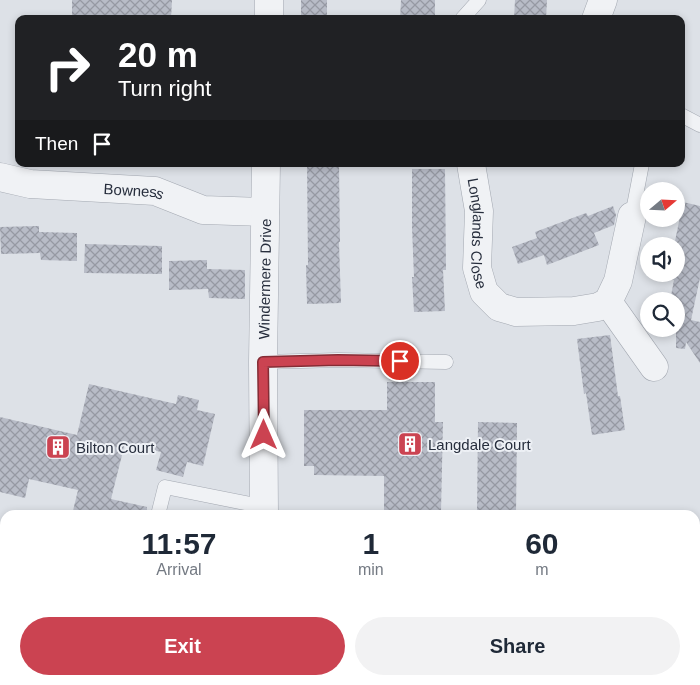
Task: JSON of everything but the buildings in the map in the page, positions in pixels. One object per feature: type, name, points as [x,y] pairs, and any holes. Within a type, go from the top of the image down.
[{"type":"street","points":[[269,0],[269,15]]},
{"type":"street","points":[[597,15],[603,0]]},
{"type":"street","name":"Windermere Drive","points":[[264,510],[263,362],[266,167]]},
{"type":"street","name":"Longlands Close","points":[[472,167],[479,211],[477,268],[484,292],[499,307],[516,312],[574,311],[598,308],[608,302]]},
{"type":"street","name":"Bowness","points":[[0,177],[30,184],[155,191],[203,210],[265,212]]},
{"type":"street","points":[[632,216],[618,281],[608,302],[654,367]]},
{"type":"lane","points":[[466,15],[479,0]]},
{"type":"lane","points":[[685,117],[700,125]]},
{"type":"lane","points":[[632,216],[641,167]]},
{"type":"lane","points":[[263,362],[338,360],[446,362]]},
{"type":"lane","points":[[159,510],[164,487],[260,510]]},
{"type":"place","name":"Langdale Court","points":[[410,444]]},
{"type":"place","name":"Bilton Court","points":[[58,447]]},
{"type":"route","points":[[264,435],[263,362],[400,361]]}]
